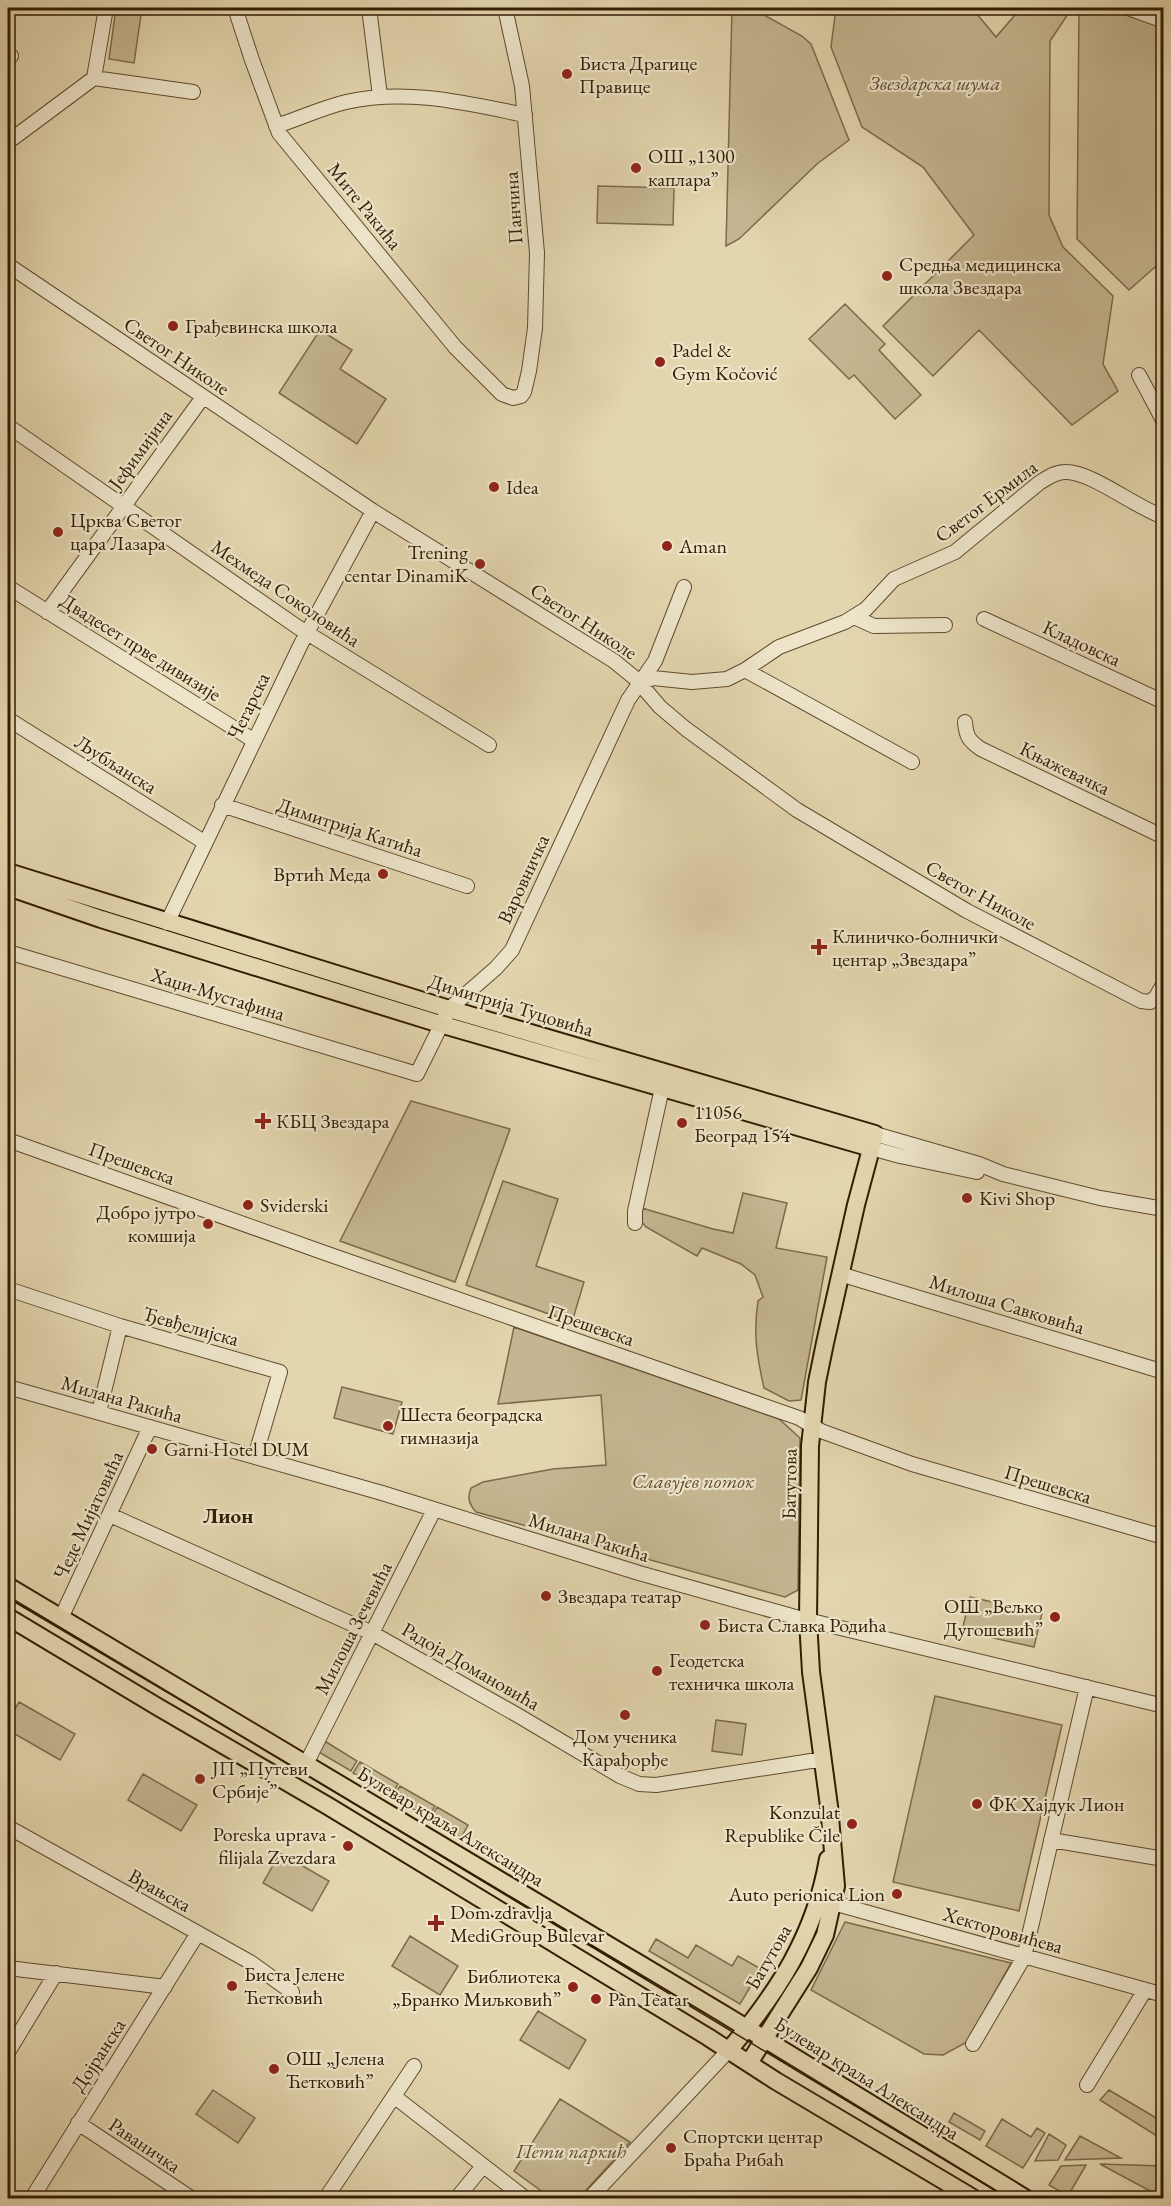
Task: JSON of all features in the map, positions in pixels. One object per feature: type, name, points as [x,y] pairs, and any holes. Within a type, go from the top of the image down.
[{"type":"main road","name":"Димитрија Туцовића","points":[[8,872],[873,1141]]},
{"type":"main road","name":"Димитрија Туцовића","points":[[8,887],[101,919],[440,1024],[662,1088],[873,1141]]},
{"type":"main road","name":"Батутова","points":[[749,2063],[809,1968],[825,1935],[836,1886],[807,1620],[812,1425],[821,1362],[873,1141]]},
{"type":"main road","name":"Булевар краља Александра","points":[[8,1586],[747,2028],[1025,2199]]},
{"type":"main road","points":[[8,1617],[328,1806],[974,2199]]},
{"type":"main road","name":"Батутова","points":[[729,2050],[777,1987],[810,1926],[822,1891],[831,1841]]},
{"type":"street","points":[[8,142],[94,78],[106,8]]},
{"type":"street","name":"Мите Ракића","points":[[235,8],[276,126],[455,347],[502,394],[513,398]]},
{"type":"street","points":[[369,8],[380,96]]},
{"type":"street","name":"Панчина","points":[[505,8],[522,86],[537,253],[535,328],[525,388],[521,396],[513,398]]},
{"type":"street","points":[[1128,8],[1164,21]]},
{"type":"street","points":[[94,78],[193,92]]},
{"type":"street","points":[[276,126],[322,108],[380,96],[423,97],[525,115]]},
{"type":"street","name":"Светог Николе","points":[[8,265],[373,512],[614,661],[640,683],[660,707],[686,729],[797,810],[985,921],[1141,1001],[1150,1002],[1164,983]]},
{"type":"street","points":[[1138,375],[1164,422]]},
{"type":"street","name":"Јефимијина","points":[[47,612],[202,397]]},
{"type":"street","name":"Мехмеда Соколовића","points":[[8,426],[307,632],[489,745]]},
{"type":"street","name":"Светог Ермила","points":[[640,683],[653,678],[692,682],[727,679],[779,647],[854,617],[867,609],[894,579],[956,552],[1053,474],[1072,472],[1088,478],[1138,506],[1164,517]]},
{"type":"street","name":"Чегарска","points":[[166,923],[307,632],[373,512]]},
{"type":"street","name":"Двадесет прве дивизије","points":[[8,587],[253,740]]},
{"type":"street","name":"Варовничка","points":[[417,1074],[449,1009],[496,968],[512,950],[628,700],[655,661],[684,587]]},
{"type":"street","points":[[854,617],[874,626],[945,625]]},
{"type":"street","name":"Кладовска","points":[[984,619],[1164,702]]},
{"type":"street","points":[[745,670],[912,762]]},
{"type":"street","name":"Љубљанска","points":[[8,719],[204,842]]},
{"type":"street","name":"Књажевачка","points":[[965,722],[966,734],[970,742],[981,749],[1164,837]]},
{"type":"street","name":"Димитрија Катића","points":[[222,805],[467,886]]},
{"type":"street","name":"Хаџи-Мустафина","points":[[8,952],[417,1074]]},
{"type":"street","points":[[635,1223],[635,1211],[662,1088]]},
{"type":"street","name":"Прешевска","points":[[8,1140],[800,1418],[821,1431],[912,1464],[1164,1537]]},
{"type":"street","name":"Димитрија Туцовића","points":[[873,1141],[979,1164],[1003,1174],[1100,1198],[1164,1209]]},
{"type":"street","name":"Милоша Савковића","points":[[840,1274],[1164,1372]]},
{"type":"street","name":"Ђевђелијска","points":[[8,1289],[120,1326],[280,1372],[255,1457]]},
{"type":"street","points":[[99,1412],[120,1326]]},
{"type":"street","name":"Милана Ракића","points":[[8,1387],[255,1457],[807,1620],[1164,1706]]},
{"type":"street","name":"Чеде Мијатовића","points":[[60,1618],[150,1428]]},
{"type":"street","name":"Милоша Зечевића","points":[[306,1764],[434,1510]]},
{"type":"street","name":"Радоја Домановића","points":[[110,1515],[372,1633],[620,1776],[639,1784],[656,1785],[822,1761]]},
{"type":"street","points":[[973,2044],[1024,1957],[1087,1687]]},
{"type":"street","name":"Врањска","points":[[8,1827],[250,1962],[292,1992]]},
{"type":"street","points":[[1051,1840],[1164,1859]]},
{"type":"street","name":"Хекторовићева","points":[[833,1903],[1164,1995]]},
{"type":"street","name":"Дојранска","points":[[32,2199],[198,1933]]},
{"type":"street","points":[[8,1968],[165,1987]]},
{"type":"street","points":[[8,2052],[56,1973]]},
{"type":"street","points":[[1088,2085],[1145,1990]]},
{"type":"street","points":[[590,2199],[729,2050]]},
{"type":"street","points":[[326,2199],[414,2066]]},
{"type":"street","points":[[395,2097],[525,2199]]},
{"type":"street","name":"Раваничка","points":[[78,2123],[191,2199]]},
{"type":"street","points":[[457,2199],[483,2166]]},
{"type":"green space","points":[[116,8],[142,8],[134,63],[109,59]]},
{"type":"green space","name":"Звездарска шума","points":[[732,8],[761,8],[757,11],[802,36],[811,44],[849,140],[817,164],[739,239],[726,246]]},
{"type":"green space","name":"Звездарска шума","points":[[836,8],[972,8],[996,37],[1021,8],[1072,8],[1050,41],[1049,215],[1063,247],[1113,296],[1103,364],[1118,391],[1072,425],[979,330],[933,376],[883,326],[974,235],[923,167],[862,127],[831,47]]},
{"type":"green space","points":[[1079,8],[1128,8],[1163,21],[1163,260],[1129,290],[1077,239]]},
{"type":"green space","points":[[598,186],[674,188],[673,225],[597,223]]},
{"type":"green space","points":[[845,304],[885,344],[879,350],[921,395],[895,419],[854,375],[849,379],[809,339]]},
{"type":"green space","points":[[320,330],[352,350],[340,369],[386,399],[357,444],[279,393]]},
{"type":"green space","points":[[411,1101],[510,1129],[455,1282],[340,1241]]},
{"type":"green space","points":[[503,1181],[558,1199],[536,1266],[584,1282],[572,1322],[466,1285]]},
{"type":"green space","points":[[743,1193],[787,1203],[776,1248],[827,1257],[801,1400],[789,1401],[764,1388],[756,1335],[758,1301],[763,1297],[755,1275],[741,1264],[702,1248],[697,1256],[646,1227],[641,1221],[642,1208],[733,1233]]},
{"type":"green space","name":"Славујев поток","points":[[514,1327],[779,1419],[800,1438],[798,1590],[785,1597],[476,1512],[469,1501],[469,1495],[471,1488],[483,1482],[553,1469],[606,1465],[601,1395],[498,1404]]},
{"type":"green space","points":[[342,1387],[402,1402],[393,1434],[334,1418]]},
{"type":"green space","points":[[970,1597],[1042,1613],[1034,1647],[962,1631]]},
{"type":"green space","name":"ФК Хајдук Лион","points":[[935,1696],[1062,1725],[1019,1911],[893,1882]]},
{"type":"green space","points":[[19,1702],[75,1734],[60,1760],[8,1730],[8,1721]]},
{"type":"green space","points":[[716,1720],[746,1724],[742,1755],[712,1751]]},
{"type":"green space","points":[[323,1740],[357,1761],[351,1771],[317,1751]]},
{"type":"green space","points":[[360,1762],[398,1784],[391,1796],[353,1773]]},
{"type":"green space","points":[[143,1774],[197,1805],[181,1831],[128,1800]]},
{"type":"green space","points":[[400,1786],[435,1806],[428,1818],[393,1797]]},
{"type":"green space","points":[[437,1807],[468,1825],[461,1838],[430,1820]]},
{"type":"green space","points":[[280,1853],[329,1881],[312,1911],[263,1883]]},
{"type":"green space","points":[[845,1922],[1011,1963],[967,2042],[943,2055],[924,2054],[811,1990]]},
{"type":"green space","points":[[410,1936],[458,1966],[440,1995],[392,1966]]},
{"type":"green space","points":[[656,1939],[688,1958],[696,1945],[732,1966],[738,1956],[761,1969],[740,2004],[649,1951]]},
{"type":"green space","points":[[538,2011],[586,2040],[569,2069],[520,2040]]},
{"type":"green space","points":[[213,2090],[255,2118],[238,2143],[196,2114]]},
{"type":"green space","points":[[1109,2090],[1163,2122],[1163,2140],[1100,2100]]},
{"type":"green space","name":"Пети паркић","points":[[560,2099],[630,2142],[579,2198],[551,2198],[514,2171]]},
{"type":"green space","points":[[954,2113],[985,2131],[980,2140],[949,2122]]},
{"type":"green space","points":[[1002,2119],[1031,2137],[1037,2128],[1045,2133],[1023,2168],[986,2146]]},
{"type":"green space","points":[[1049,2134],[1066,2145],[1058,2160],[1035,2161]]},
{"type":"green space","points":[[1080,2136],[1121,2158],[1065,2160]]},
{"type":"green space","points":[[1100,2164],[1163,2166],[1163,2198]]},
{"type":"green space","points":[[1086,2165],[1068,2196],[1049,2185],[1061,2166]]},
{"type":"tram line","points":[[8,1598],[300,1771],[1008,2198]]},
{"type":"place","name":"Биста Драгице Правице","points":[[567,74]]},
{"type":"place","name":"ОШ „1300 каплара”","points":[[636,168]]},
{"type":"place","name":"Средња медицинска школа Звездара","points":[[887,276]]},
{"type":"place","name":"Грађевинска школа","points":[[173,326]]},
{"type":"place","name":"Padel & Gym Kočović","points":[[660,362]]},
{"type":"place","name":"Idea","points":[[494,487]]},
{"type":"place","name":"Црква Светог цара Лазара","points":[[58,532]]},
{"type":"place","name":"Aman","points":[[667,546]]},
{"type":"place","name":"Trening centar DinamiK","points":[[480,564]]},
{"type":"place","name":"Вртић Меда","points":[[383,874]]},
{"type":"place","name":"Клиничко-болнички центар „Звездара”","points":[[819,947]]},
{"type":"place","name":"КБЦ Звездара","points":[[263,1121]]},
{"type":"place","name":"11056 Београд 154","points":[[682,1123]]},
{"type":"place","name":"Kivi Shop","points":[[967,1198]]},
{"type":"place","name":"Sviderski","points":[[248,1205]]},
{"type":"place","name":"Добро јутро комшија","points":[[208,1224]]},
{"type":"place","name":"Шеста београдска гимназија","points":[[388,1426]]},
{"type":"place","name":"Garni Hotel DUM","points":[[152,1449]]},
{"type":"place","name":"Звездара театар","points":[[546,1596]]},
{"type":"place","name":"ОШ „Вељко Дугошевић”","points":[[1055,1617]]},
{"type":"place","name":"Биста Славка Родића","points":[[705,1625]]},
{"type":"place","name":"Геодетска техничка школа","points":[[657,1671]]},
{"type":"place","name":"Дом ученика Карађорђе","points":[[625,1715]]},
{"type":"place","name":"ЈП „Путеви Србије”","points":[[200,1779]]},
{"type":"place","name":"ФК Хајдук Лион","points":[[977,1804]]},
{"type":"place","name":"Konzulat Republike Čile","points":[[852,1824]]},
{"type":"place","name":"Poreska uprava - filijala Zvezdara","points":[[348,1846]]},
{"type":"place","name":"Auto perionica Lion","points":[[897,1894]]},
{"type":"place","name":"Dom zdravlja MediGroup Bulevar","points":[[436,1923]]},
{"type":"place","name":"Биста Јелене Ћетковић","points":[[232,1986]]},
{"type":"place","name":"Библиотека „Бранко Миљковић”","points":[[573,1987]]},
{"type":"place","name":"Pan Teatar","points":[[596,1999]]},
{"type":"place","name":"ОШ „Јелена Ћетковић”","points":[[274,2069]]},
{"type":"place","name":"Спортски центар Браћа Рибаћ","points":[[671,2148]]},
{"type":"district","name":"Лион","points":[[228,1515]]}]
